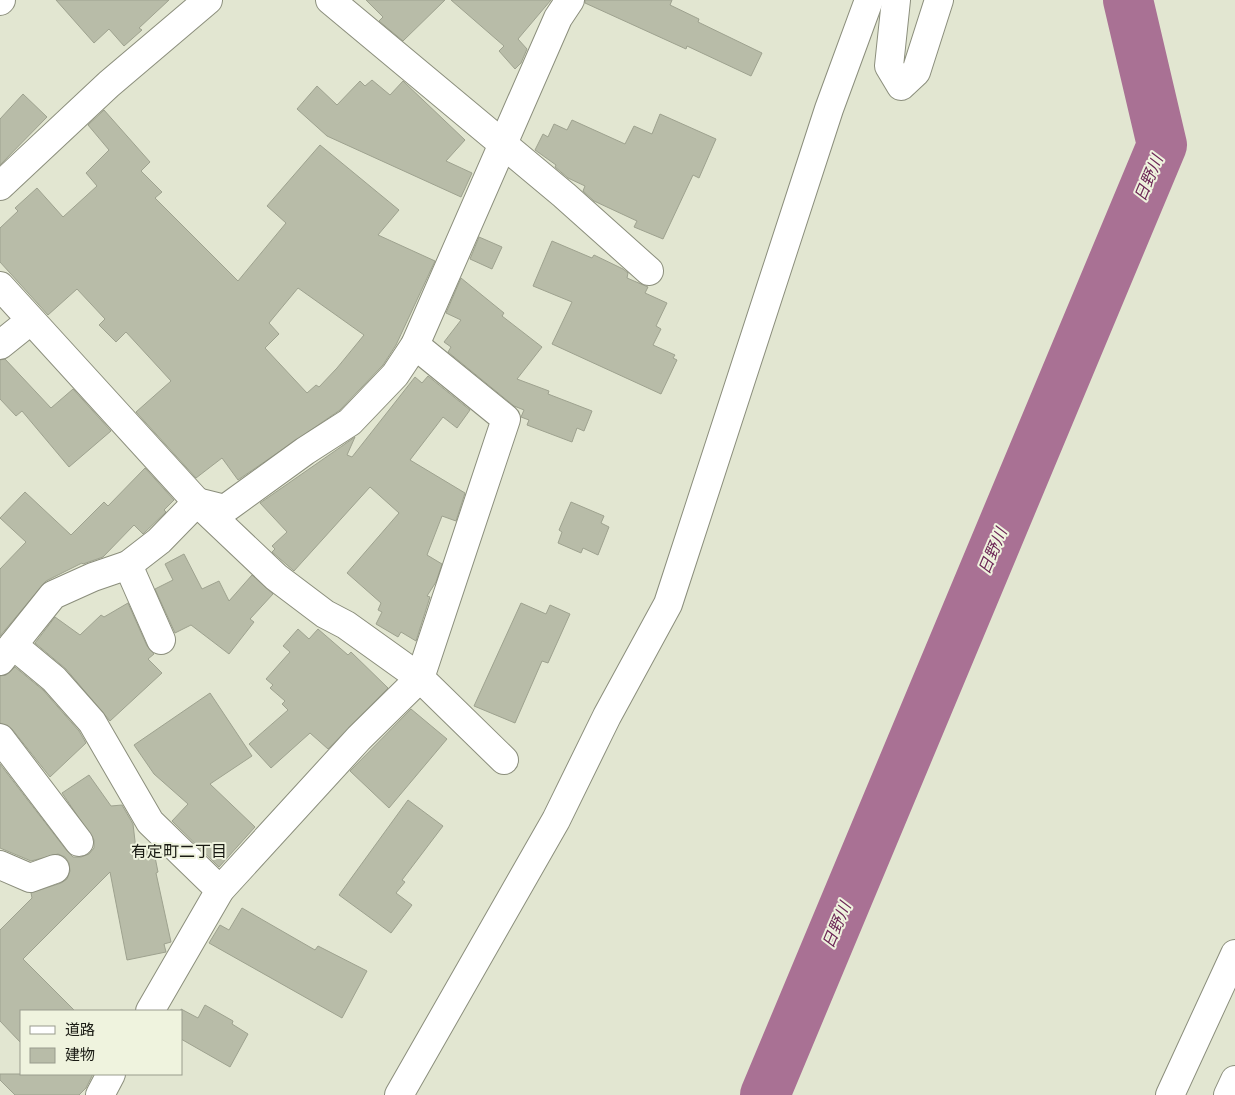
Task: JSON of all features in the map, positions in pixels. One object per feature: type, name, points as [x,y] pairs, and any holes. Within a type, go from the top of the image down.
[{"type":"street","points":[[0,186],[109,84],[208,0]]},
{"type":"street","points":[[330,0],[501,145],[564,195],[649,271]]},
{"type":"street","points":[[197,502],[226,510],[305,450],[350,422],[395,375],[416,345],[501,145],[558,18],[570,0]]},
{"type":"street","points":[[399,1095],[556,820],[607,716],[668,604],[829,109],[869,0]]},
{"type":"street","points":[[896,0],[889,66],[901,86],[916,72],[939,0]]},
{"type":"street","points":[[0,286],[197,502],[276,577],[325,614],[346,626],[420,678],[504,760]]},
{"type":"street","points":[[0,345],[30,321]]},
{"type":"street","points":[[151,1010],[220,890],[359,738],[420,678],[506,419],[416,345]]},
{"type":"street","points":[[197,502],[159,541],[128,565],[93,577],[53,595],[6,654],[54,679],[92,722],[150,822],[220,890]]},
{"type":"street","points":[[128,565],[161,640]]},
{"type":"street","points":[[0,738],[79,842]]},
{"type":"street","points":[[0,865],[30,878],[55,869]]},
{"type":"street","points":[[1170,1095],[1235,954]]},
{"type":"street","points":[[100,1095],[111,1075]]},
{"type":"street","points":[[1228,1095],[1235,1080]]},
{"type":"building","points":[[56,0],[169,0],[139,28],[142,30],[124,46],[109,29],[94,43]]},
{"type":"building","points":[[366,0],[445,0],[403,41],[379,21],[383,17]]},
{"type":"building","points":[[451,0],[551,0],[518,39],[527,49],[521,63],[515,69],[499,51],[504,46]]},
{"type":"building","points":[[585,0],[672,0],[670,5],[699,19],[698,22],[762,53],[751,76],[687,46],[686,49],[585,3]]},
{"type":"building","points":[[372,80],[390,95],[403,81],[465,140],[446,161],[472,173],[461,197],[327,136],[297,109],[317,86],[337,105],[360,81],[365,86]]},
{"type":"building","points":[[23,94],[47,117],[0,165],[0,119]]},
{"type":"building","points":[[104,110],[150,162],[141,171],[162,192],[155,198],[238,281],[286,223],[267,206],[320,145],[399,210],[378,235],[435,261],[396,345],[383,365],[340,410],[238,480],[222,458],[196,478],[136,412],[171,381],[126,332],[116,342],[99,325],[105,319],[77,289],[48,315],[0,262],[0,228],[18,211],[15,208],[37,188],[63,217],[97,186],[86,173],[109,150],[88,125]],"holes":[[[298,288],[364,335],[319,387],[316,385],[307,393],[265,348],[279,334],[269,323]]]},
{"type":"building","points":[[660,114],[716,139],[699,178],[693,175],[663,239],[634,227],[637,221],[594,201],[583,191],[585,186],[568,178],[555,167],[556,165],[535,150],[543,134],[548,137],[554,124],[567,130],[572,120],[625,144],[634,126],[652,134]]},
{"type":"building","points":[[479,237],[502,247],[492,269],[470,259]]},
{"type":"building","points":[[552,241],[592,258],[594,255],[623,269],[628,273],[627,278],[648,287],[645,293],[667,303],[656,326],[661,329],[653,345],[675,355],[673,358],[677,360],[661,394],[552,344],[572,302],[533,286]]},
{"type":"building","points":[[461,278],[504,313],[502,316],[542,347],[517,379],[549,391],[548,394],[592,411],[584,431],[577,428],[572,442],[527,425],[529,420],[521,417],[524,410],[514,406],[448,352],[451,347],[444,342],[461,320],[446,313]]},
{"type":"building","points":[[5,359],[51,408],[73,389],[111,431],[69,467],[22,411],[16,416],[0,399],[0,360]]},
{"type":"building","points":[[428,376],[470,410],[457,428],[443,417],[410,460],[465,493],[456,521],[442,516],[427,555],[442,564],[436,582],[427,596],[430,597],[416,641],[401,632],[398,637],[376,624],[382,612],[378,610],[381,603],[347,573],[399,513],[370,487],[294,571],[272,552],[275,549],[272,546],[287,532],[260,503],[355,437],[347,455],[352,457],[415,377],[422,383]]},
{"type":"building","points":[[145,468],[174,500],[164,510],[166,512],[143,534],[134,525],[103,557],[82,563],[46,581],[0,636],[0,569],[26,542],[0,518],[25,492],[71,535],[104,502],[108,506]]},
{"type":"building","points":[[571,502],[604,516],[601,523],[609,527],[598,555],[583,548],[581,553],[558,543],[562,532],[559,530]]},
{"type":"building","points":[[184,554],[202,589],[219,581],[229,601],[252,575],[273,594],[250,619],[254,622],[229,654],[191,625],[175,633],[155,589],[173,580],[165,564]]},
{"type":"building","points":[[128,603],[147,646],[154,654],[148,659],[162,673],[110,721],[66,669],[35,643],[55,617],[80,635],[101,615],[104,617]]},
{"type":"building","points":[[521,603],[546,614],[550,605],[570,614],[548,663],[542,661],[515,723],[474,706]]},
{"type":"building","points":[[298,629],[309,639],[318,629],[348,655],[351,652],[388,688],[328,749],[310,733],[271,768],[249,744],[288,710],[282,704],[285,701],[270,688],[273,685],[266,679],[290,652],[283,646]]},
{"type":"building","points":[[15,667],[43,690],[79,731],[86,743],[50,777],[12,729],[0,723],[0,676],[6,675]]},
{"type":"building","points":[[210,693],[252,756],[210,784],[255,827],[219,867],[172,821],[188,804],[154,774],[134,745]]},
{"type":"building","points":[[411,709],[447,739],[389,808],[350,771]]},
{"type":"building","points":[[0,764],[73,857],[89,854],[94,848],[94,840],[62,793],[89,775],[111,806],[122,805],[133,824],[137,858],[150,844],[153,847],[158,872],[156,873],[171,942],[164,944],[166,952],[127,960],[110,872],[23,959],[74,1010],[20,1010],[20,1042],[0,1021],[0,930],[32,898],[31,893],[61,883],[67,879],[70,871],[69,863],[65,857],[58,854],[31,861],[0,848]]},
{"type":"building","points":[[408,800],[443,826],[402,880],[405,882],[396,893],[412,905],[391,933],[339,895]]},
{"type":"building","points":[[242,908],[315,950],[318,946],[367,971],[342,1018],[209,943],[220,925],[229,930]]},
{"type":"building","points":[[205,1005],[233,1021],[232,1024],[248,1034],[230,1067],[182,1040],[181,1009],[198,1018]]},
{"type":"building","points":[[0,1074],[92,1075],[86,1088],[79,1095],[15,1095],[0,1080]]},
{"type":"waterway","name":"日野川","points":[[765,1095],[1162,145],[1128,0]]},
{"type":"district","name":"有定町二丁目","points":[[179,851]]}]
